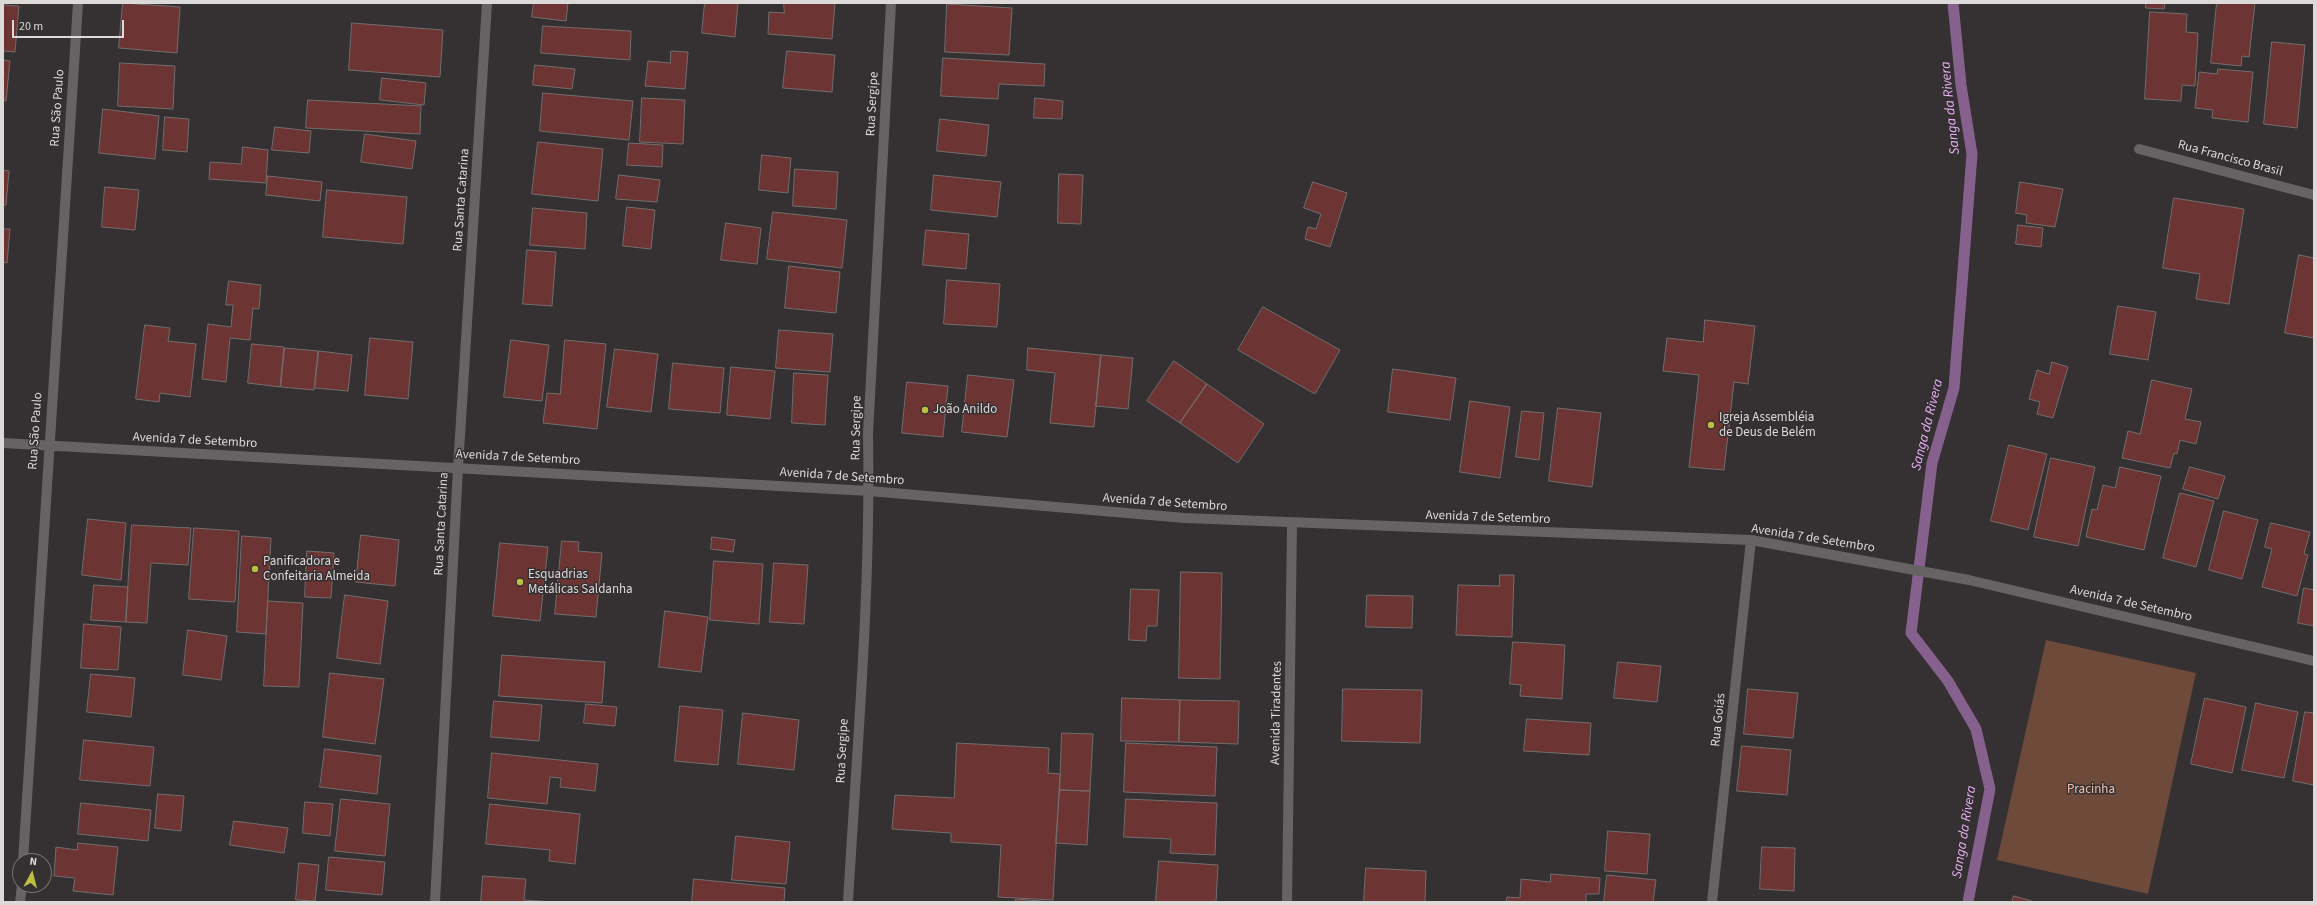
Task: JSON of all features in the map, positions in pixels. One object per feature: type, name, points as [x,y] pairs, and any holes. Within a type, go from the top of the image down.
[{"type":"street","name":"Rua São Paulo","points":[[23,853],[48,446],[78,3]]},
{"type":"street","name":"Rua Santa Catarina","points":[[435,902],[458,468],[487,3]]},
{"type":"street","name":"Rua Sergipe","points":[[848,902],[869,491],[868,434],[891,3]]},
{"type":"street","name":"Rua Francisco Brasil","points":[[2139,149],[2314,195]]},
{"type":"street","name":"Avenida 7 de Setembro","points":[[3,443],[869,491],[1185,518],[1292,524],[1751,540],[1969,580],[2314,661]]},
{"type":"street","name":"Avenida Tiradentes","points":[[1287,902],[1292,524]]},
{"type":"street","name":"Rua Goiás","points":[[1712,902],[1751,540]]},
{"type":"green space","name":"Pracinha","points":[[2046,640],[2196,673],[2148,894],[1997,860]]},
{"type":"building","points":[[123,3],[180,7],[177,53],[119,48]]},
{"type":"building","points":[[534,3],[568,3],[566,21],[532,17]]},
{"type":"building","points":[[705,3],[738,3],[735,37],[702,33]]},
{"type":"building","points":[[784,3],[835,3],[832,39],[768,34],[769,12],[784,13]]},
{"type":"building","points":[[2146,3],[2165,3],[2164,9],[2146,8]]},
{"type":"building","points":[[2217,3],[2255,3],[2249,57],[2242,56],[2241,66],[2211,63]]},
{"type":"building","points":[[947,4],[1012,8],[1009,55],[945,52]]},
{"type":"building","points":[[3,5],[19,6],[15,52],[3,51]]},
{"type":"building","points":[[2150,12],[2187,14],[2186,32],[2198,33],[2195,86],[2182,85],[2181,101],[2145,99]]},
{"type":"building","points":[[352,23],[443,30],[440,77],[349,70]]},
{"type":"building","points":[[543,26],[631,31],[630,60],[541,53]]},
{"type":"building","points":[[2272,42],[2305,45],[2297,128],[2264,124]]},
{"type":"building","points":[[671,51],[688,52],[685,89],[645,86],[648,61],[670,63]]},
{"type":"building","points":[[787,51],[835,55],[832,92],[783,88]]},
{"type":"building","points":[[943,58],[1045,64],[1044,86],[999,84],[998,99],[941,96]]},
{"type":"building","points":[[3,60],[10,61],[6,101],[3,100]]},
{"type":"building","points":[[120,63],[175,66],[173,109],[118,106]]},
{"type":"building","points":[[535,65],[575,69],[572,89],[533,85]]},
{"type":"building","points":[[2218,69],[2253,72],[2248,122],[2212,118],[2213,110],[2195,108],[2199,72],[2217,74]]},
{"type":"building","points":[[382,78],[426,83],[424,105],[380,100]]},
{"type":"building","points":[[543,93],[633,101],[629,140],[540,131]]},
{"type":"building","points":[[642,98],[685,100],[683,144],[640,142]]},
{"type":"building","points":[[1035,98],[1063,101],[1062,119],[1034,118]]},
{"type":"building","points":[[308,100],[421,106],[420,134],[306,128]]},
{"type":"building","points":[[103,109],[159,116],[155,159],[99,153]]},
{"type":"building","points":[[165,117],[189,119],[187,152],[163,150]]},
{"type":"building","points":[[940,119],[989,125],[986,156],[937,151]]},
{"type":"building","points":[[275,127],[311,131],[309,153],[272,150]]},
{"type":"building","points":[[365,134],[416,141],[412,169],[361,162]]},
{"type":"building","points":[[538,142],[603,149],[598,201],[532,194]]},
{"type":"building","points":[[629,143],[663,145],[662,167],[627,165]]},
{"type":"building","points":[[243,147],[268,150],[266,183],[209,179],[210,162],[241,164]]},
{"type":"building","points":[[762,155],[791,158],[788,193],[759,190]]},
{"type":"building","points":[[795,169],[838,172],[836,209],[793,206]]},
{"type":"building","points":[[3,170],[9,171],[6,205],[3,205]]},
{"type":"building","points":[[1059,174],[1083,175],[1081,224],[1058,223]]},
{"type":"building","points":[[619,175],[660,180],[657,202],[616,199]]},
{"type":"building","points":[[934,175],[1001,182],[997,217],[931,210]]},
{"type":"building","points":[[268,176],[322,182],[320,201],[266,195]]},
{"type":"building","points":[[1313,182],[1347,193],[1330,247],[1305,239],[1308,227],[1316,229],[1321,214],[1304,208]]},
{"type":"building","points":[[2020,182],[2063,189],[2055,227],[2026,223],[2027,215],[2016,213]]},
{"type":"building","points":[[105,187],[139,190],[135,230],[102,227]]},
{"type":"building","points":[[327,190],[407,197],[403,244],[323,237]]},
{"type":"building","points":[[2174,198],[2244,209],[2229,304],[2196,299],[2200,274],[2163,268]]},
{"type":"building","points":[[627,207],[655,210],[651,249],[623,246]]},
{"type":"building","points":[[533,208],[587,213],[585,249],[530,245]]},
{"type":"building","points":[[773,212],[847,220],[842,268],[767,259]]},
{"type":"building","points":[[726,223],[761,228],[757,264],[721,260]]},
{"type":"building","points":[[2018,225],[2043,228],[2041,247],[2016,244]]},
{"type":"building","points":[[3,229],[10,229],[7,263],[3,262]]},
{"type":"building","points":[[926,230],[969,234],[966,269],[923,265]]},
{"type":"building","points":[[527,250],[556,252],[552,306],[523,304]]},
{"type":"building","points":[[2299,255],[2314,258],[2314,338],[2285,333]]},
{"type":"building","points":[[789,266],[840,272],[836,313],[785,308]]},
{"type":"building","points":[[947,280],[1000,284],[997,327],[944,324]]},
{"type":"building","points":[[229,281],[261,285],[259,309],[253,308],[250,340],[230,338],[226,382],[202,379],[208,324],[231,327],[233,305],[226,305]]},
{"type":"building","points":[[2118,306],[2156,312],[2148,360],[2110,354]]},
{"type":"building","points":[[1263,307],[1340,350],[1315,394],[1238,350]]},
{"type":"building","name":"Igreja Assembléia de Deus de Belém","points":[[1705,320],[1755,326],[1748,384],[1734,382],[1724,470],[1689,467],[1699,375],[1663,371],[1667,338],[1703,342]]},
{"type":"building","points":[[145,325],[170,328],[168,341],[196,344],[190,397],[160,393],[159,402],[136,399]]},
{"type":"building","points":[[779,330],[833,334],[830,372],[776,368]]},
{"type":"building","points":[[370,338],[413,342],[408,399],[365,395]]},
{"type":"building","points":[[511,340],[549,345],[542,401],[504,397]]},
{"type":"building","points":[[565,340],[606,344],[597,429],[543,423],[547,393],[560,394]]},
{"type":"building","points":[[252,344],[284,347],[280,387],[248,383]]},
{"type":"building","points":[[285,348],[318,351],[314,390],[281,387]]},
{"type":"building","points":[[1028,348],[1101,355],[1094,427],[1050,423],[1055,373],[1027,370]]},
{"type":"building","points":[[615,349],[658,354],[651,412],[607,407]]},
{"type":"building","points":[[319,351],[352,355],[348,391],[315,388]]},
{"type":"building","points":[[1101,355],[1133,358],[1128,409],[1096,406]]},
{"type":"building","points":[[1174,361],[1207,384],[1180,423],[1147,401]]},
{"type":"building","points":[[2052,362],[2068,367],[2053,418],[2037,414],[2040,402],[2029,399],[2037,370],[2049,374]]},
{"type":"building","points":[[673,363],[724,368],[720,413],[669,409]]},
{"type":"building","points":[[731,367],[775,371],[770,419],[727,415]]},
{"type":"building","points":[[1393,369],[1456,378],[1450,420],[1388,412]]},
{"type":"building","points":[[794,373],[828,375],[825,425],[792,423]]},
{"type":"building","points":[[968,375],[1014,380],[1007,437],[962,432]]},
{"type":"building","points":[[2152,380],[2192,389],[2185,419],[2201,422],[2196,444],[2180,440],[2177,454],[2174,453],[2170,468],[2122,458],[2128,431],[2140,434]]},
{"type":"building","name":"João Anildo","points":[[907,382],[948,386],[943,437],[902,433]]},
{"type":"building","points":[[1207,384],[1264,424],[1238,463],[1180,423]]},
{"type":"building","points":[[1470,401],[1510,407],[1500,478],[1460,472]]},
{"type":"building","points":[[1558,408],[1601,413],[1592,487],[1549,481]]},
{"type":"building","points":[[1522,411],[1544,413],[1539,460],[1516,457]]},
{"type":"building","points":[[2009,445],[2047,454],[2028,530],[1991,521]]},
{"type":"building","points":[[2051,458],[2095,467],[2078,546],[2034,537]]},
{"type":"building","points":[[2120,467],[2161,476],[2144,550],[2086,537],[2092,509],[2097,510],[2103,485],[2115,488]]},
{"type":"building","points":[[2190,467],[2225,476],[2218,499],[2183,489]]},
{"type":"building","points":[[2180,493],[2214,501],[2196,567],[2163,558]]},
{"type":"building","points":[[2224,511],[2258,520],[2242,579],[2209,570]]},
{"type":"building","points":[[88,519],[126,523],[121,580],[82,575]]},
{"type":"building","points":[[2271,523],[2310,532],[2304,554],[2308,555],[2297,596],[2262,587],[2272,549],[2265,547]]},
{"type":"building","points":[[132,525],[191,528],[188,565],[151,563],[147,623],[126,622]]},
{"type":"building","points":[[194,528],[239,531],[235,602],[189,599]]},
{"type":"building","points":[[361,535],[399,540],[395,586],[356,582]]},
{"type":"building","name":"Panificadora e Confeitaria Almeida","points":[[242,536],[271,538],[266,634],[237,632]]},
{"type":"building","points":[[712,537],[735,540],[733,552],[711,549]]},
{"type":"building","points":[[562,541],[579,542],[578,551],[602,553],[596,617],[555,614]]},
{"type":"building","name":"Esquadrias Metálicas Saldanha","points":[[500,543],[548,547],[540,621],[493,616]]},
{"type":"building","points":[[307,551],[334,553],[331,598],[305,597]]},
{"type":"building","points":[[714,561],[763,564],[759,624],[710,620]]},
{"type":"building","points":[[774,563],[808,565],[804,624],[770,622]]},
{"type":"building","points":[[1181,572],[1222,573],[1220,679],[1179,678]]},
{"type":"building","points":[[1500,575],[1514,575],[1512,637],[1456,635],[1458,585],[1499,586]]},
{"type":"building","points":[[94,585],[128,587],[126,622],[91,620]]},
{"type":"building","points":[[2304,588],[2314,590],[2314,626],[2298,623]]},
{"type":"building","points":[[1131,589],[1159,590],[1157,626],[1147,626],[1146,641],[1129,640]]},
{"type":"building","points":[[345,595],[388,601],[380,664],[337,658]]},
{"type":"building","points":[[1367,595],[1413,596],[1412,628],[1366,627]]},
{"type":"building","points":[[268,601],[303,603],[299,687],[264,686]]},
{"type":"building","points":[[665,611],[708,617],[701,672],[659,667]]},
{"type":"building","points":[[84,624],[121,627],[118,670],[81,668]]},
{"type":"building","points":[[188,630],[227,636],[221,680],[183,675]]},
{"type":"building","points":[[1513,642],[1565,645],[1562,699],[1520,696],[1521,685],[1510,684]]},
{"type":"building","points":[[502,655],[605,662],[602,703],[499,696]]},
{"type":"building","points":[[1618,662],[1661,666],[1657,702],[1614,698]]},
{"type":"building","points":[[330,673],[384,679],[375,744],[323,737]]},
{"type":"building","points":[[91,674],[135,678],[131,717],[87,712]]},
{"type":"building","points":[[1343,689],[1422,690],[1420,743],[1342,741]]},
{"type":"building","points":[[1748,689],[1798,693],[1793,738],[1744,734]]},
{"type":"building","points":[[1122,698],[1180,700],[1179,742],[1121,741]]},
{"type":"building","points":[[2205,698],[2246,707],[2232,773],[2191,764]]},
{"type":"building","points":[[1180,700],[1239,701],[1238,744],[1179,742]]},
{"type":"building","points":[[494,701],[542,705],[539,741],[491,737]]},
{"type":"building","points":[[2256,703],[2298,712],[2284,778],[2242,770]]},
{"type":"building","points":[[586,704],[617,707],[615,726],[584,723]]},
{"type":"building","points":[[680,706],[723,710],[718,765],[675,761]]},
{"type":"building","points":[[2305,712],[2314,713],[2314,785],[2293,781]]},
{"type":"building","points":[[743,713],[799,720],[794,770],[738,764]]},
{"type":"building","points":[[1527,719],[1591,723],[1589,755],[1524,751]]},
{"type":"building","points":[[1062,733],[1093,734],[1090,791],[1060,790]]},
{"type":"building","points":[[84,740],[154,747],[150,786],[80,780]]},
{"type":"building","points":[[957,743],[1049,748],[1048,773],[1060,774],[1053,900],[998,897],[1001,845],[951,842],[951,833],[892,829],[895,795],[954,798]]},
{"type":"building","points":[[1126,743],[1217,747],[1215,796],[1124,792]]},
{"type":"building","points":[[1742,746],[1791,750],[1787,795],[1737,791]]},
{"type":"building","points":[[325,749],[381,756],[377,794],[320,787]]},
{"type":"building","points":[[492,753],[598,764],[595,791],[560,787],[561,778],[550,777],[547,804],[488,798]]},
{"type":"building","points":[[1060,790],[1090,791],[1087,845],[1056,843]]},
{"type":"building","points":[[158,794],[184,796],[181,831],[155,828]]},
{"type":"building","points":[[341,799],[390,804],[385,856],[335,851]]},
{"type":"building","points":[[1126,799],[1217,803],[1215,855],[1170,853],[1171,839],[1124,837]]},
{"type":"building","points":[[305,802],[333,804],[330,836],[303,833]]},
{"type":"building","points":[[81,803],[151,810],[148,841],[78,834]]},
{"type":"building","points":[[490,804],[580,814],[575,864],[549,861],[550,850],[486,844]]},
{"type":"building","points":[[234,821],[288,828],[284,853],[230,845]]},
{"type":"building","points":[[1608,831],[1650,834],[1647,874],[1605,871]]},
{"type":"building","points":[[736,836],[790,842],[786,884],[732,880]]},
{"type":"building","points":[[78,843],[118,847],[113,895],[73,891],[75,878],[54,876],[56,847],[77,850]]},
{"type":"building","points":[[1762,847],[1795,848],[1794,891],[1760,889]]},
{"type":"building","points":[[329,857],[385,862],[382,895],[326,890]]},
{"type":"building","points":[[1159,861],[1218,865],[1216,902],[1156,902]]},
{"type":"building","points":[[299,863],[319,865],[315,901],[296,900]]},
{"type":"building","points":[[1366,868],[1426,871],[1425,902],[1364,902]]},
{"type":"building","points":[[1551,874],[1600,878],[1599,894],[1586,894],[1586,902],[1506,902],[1507,897],[1520,898],[1521,879],[1550,882]]},
{"type":"building","points":[[1607,875],[1656,880],[1653,902],[1604,902]]},
{"type":"building","points":[[483,876],[526,879],[524,900],[554,902],[481,902]]},
{"type":"building","points":[[694,879],[785,888],[784,902],[692,902]]},
{"type":"building","points":[[2014,896],[2035,902],[2012,902]]},
{"type":"building","points":[[1016,899],[1053,902],[1016,902]]},
{"type":"waterway","name":"Sanga da Rivera","points":[[1953,3],[1961,85],[1972,154],[1954,388],[1932,463],[1911,633],[1948,681],[1976,729],[1990,789],[1968,902]]},
{"type":"place","name":"João Anildo","points":[[925,410]]},
{"type":"place","name":"Igreja Assembléia de Deus de Belém","points":[[1711,425]]},
{"type":"place","name":"Panificadora e Confeitaria Almeida","points":[[255,569]]},
{"type":"place","name":"Esquadrias Metálicas Saldanha","points":[[520,582]]}]
